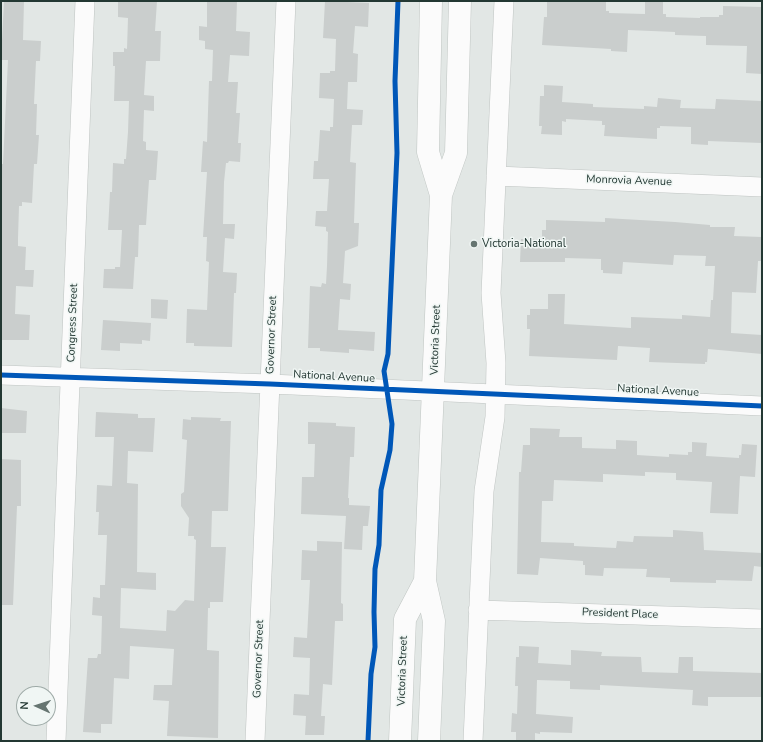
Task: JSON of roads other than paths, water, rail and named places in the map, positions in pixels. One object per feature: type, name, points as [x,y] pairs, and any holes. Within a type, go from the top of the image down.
[{"type":"main road","name":"Victoria Street","points":[[431,1],[428,152],[441,195]]},
{"type":"main road","name":"Victoria Street","points":[[429,741],[434,621],[425,581],[441,195],[456,153],[460,1]]},
{"type":"main road","name":"Victoria Street","points":[[400,741],[405,619],[425,581]]},
{"type":"street","name":"Congress Street","points":[[56,741],[85,1]]},
{"type":"street","name":"Governor Street","points":[[255,741],[286,1]]},
{"type":"street","points":[[473,741],[484,492],[495,417],[496,363],[491,293],[504,1]]},
{"type":"street","name":"Monrovia Avenue","points":[[496,176],[762,187]]},
{"type":"street","name":"National Avenue","points":[[1,375],[270,384],[762,406]]},
{"type":"street","name":"President Place","points":[[478,610],[762,619]]},
{"type":"place","name":"Victoria-National","points":[[474,244]]}]
